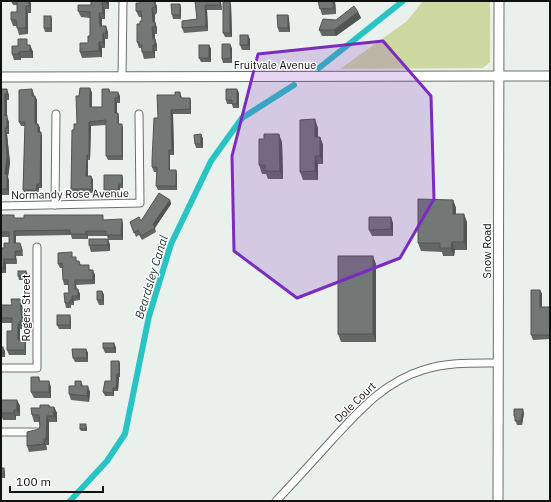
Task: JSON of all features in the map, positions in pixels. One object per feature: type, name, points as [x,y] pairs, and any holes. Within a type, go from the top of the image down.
[{"type":"main road","name":"Snow Road","points":[[498,501],[499,1]]},
{"type":"main road","name":"Fruitvale Avenue","points":[[1,77],[550,76]]},
{"type":"street","points":[[122,77],[123,1]]},
{"type":"street","points":[[55,205],[56,114]]},
{"type":"street","name":"Normandy Rose Avenue","points":[[1,206],[140,203],[139,114]]},
{"type":"street","name":"Rogers Street","points":[[1,368],[37,368],[37,247]]},
{"type":"street","name":"Dole Court","points":[[276,501],[364,406],[386,388],[410,374],[437,366],[451,364],[498,363]]},
{"type":"street","points":[[1,432],[37,432]]},
{"type":"highlighted area","points":[[383,41],[431,96],[434,199],[400,258],[297,298],[234,251],[232,156],[258,54]]},
{"type":"green space","points":[[423,1],[490,1],[490,62],[483,68],[340,69],[407,21]]},
{"type":"building","points":[[17,1],[29,1],[29,6],[26,6],[26,28],[17,28],[16,20],[11,20],[11,12],[17,12]]},
{"type":"building","points":[[91,1],[106,1],[106,3],[102,3],[103,13],[99,13],[100,26],[106,26],[106,33],[103,33],[103,42],[99,42],[99,51],[80,52],[80,43],[88,43],[88,36],[90,36],[90,12],[78,11],[78,5],[91,5]]},
{"type":"building","points":[[140,1],[155,1],[155,7],[152,8],[153,22],[155,22],[155,27],[152,27],[153,39],[155,39],[153,52],[142,52],[142,45],[140,46],[139,42],[137,42],[137,24],[140,24],[140,21],[142,21],[141,11],[136,11],[136,3],[140,3]]},
{"type":"building","points":[[195,1],[220,1],[220,5],[205,5],[206,26],[182,28],[182,21],[197,19]]},
{"type":"building","points":[[230,1],[230,33],[223,33],[223,2]]},
{"type":"building","points":[[318,1],[333,1],[334,8],[320,9]]},
{"type":"building","points":[[171,4],[180,4],[180,15],[172,15]]},
{"type":"building","points":[[354,6],[358,12],[334,30],[319,30],[323,19],[336,20]]},
{"type":"building","points":[[277,15],[288,15],[288,28],[278,28]]},
{"type":"building","points":[[44,16],[51,16],[51,28],[44,28]]},
{"type":"building","points":[[240,35],[248,35],[248,45],[240,45]]},
{"type":"building","points":[[18,39],[27,39],[27,45],[30,45],[30,51],[12,54],[12,46],[18,46]]},
{"type":"building","points":[[222,44],[230,44],[231,58],[222,59]]},
{"type":"building","points":[[199,45],[209,45],[209,58],[199,58]]},
{"type":"building","points":[[80,88],[90,88],[90,107],[102,107],[102,89],[109,89],[109,92],[118,92],[118,98],[115,98],[115,113],[118,113],[118,124],[122,124],[122,156],[106,156],[106,120],[89,122],[89,155],[87,155],[86,176],[91,176],[92,189],[71,189],[72,130],[74,130],[74,124],[77,124],[76,96],[79,96]]},
{"type":"building","points":[[1,89],[7,89],[7,94],[5,94],[5,116],[7,115],[7,128],[5,128],[7,156],[5,174],[7,175],[7,189],[1,189]]},
{"type":"building","points":[[32,89],[32,96],[35,96],[35,124],[38,124],[38,132],[41,132],[40,184],[37,184],[36,190],[23,190],[25,122],[19,122],[19,90]]},
{"type":"building","points":[[226,89],[237,89],[237,104],[232,104],[232,100],[226,100]]},
{"type":"building","points":[[175,92],[180,92],[180,96],[182,98],[190,98],[190,109],[171,110],[172,150],[169,150],[169,170],[176,170],[176,186],[156,186],[157,167],[152,167],[152,160],[154,118],[158,118],[157,95],[175,95]]},
{"type":"building","points":[[315,119],[315,137],[320,137],[320,156],[315,156],[315,171],[300,172],[300,120]]},
{"type":"building","points":[[201,134],[201,144],[195,144],[194,135]]},
{"type":"building","points":[[264,134],[279,134],[280,171],[265,171],[265,165],[259,165],[259,139],[264,139]]},
{"type":"building","points":[[104,175],[122,175],[122,184],[119,184],[118,190],[104,190]]},
{"type":"building","points":[[159,193],[170,200],[153,224],[155,228],[141,236],[138,230],[134,233],[130,222],[139,217],[141,221]]},
{"type":"building","points":[[418,199],[453,200],[453,214],[464,214],[464,242],[452,242],[451,248],[440,248],[440,243],[418,243]]},
{"type":"building","points":[[1,215],[14,215],[14,218],[24,218],[24,215],[103,215],[103,220],[122,219],[121,235],[106,235],[106,231],[86,231],[86,234],[70,234],[70,230],[14,231],[14,243],[20,243],[22,251],[15,251],[15,259],[4,259],[4,268],[1,268],[1,248],[4,248],[4,243],[9,243],[9,232],[1,232]]},
{"type":"building","points":[[369,217],[391,217],[391,229],[369,230]]},
{"type":"building","points":[[89,239],[108,239],[108,245],[89,245]]},
{"type":"building","points":[[72,252],[72,257],[76,257],[76,261],[79,261],[80,265],[89,265],[89,270],[93,270],[93,280],[75,280],[75,289],[78,289],[78,296],[72,296],[70,303],[65,303],[64,293],[69,293],[68,280],[63,280],[62,263],[58,264],[58,253]]},
{"type":"building","points":[[338,256],[373,256],[373,334],[338,334]]},
{"type":"building","points":[[18,271],[26,271],[26,276],[18,276]]},
{"type":"building","points":[[531,290],[540,290],[540,307],[550,307],[550,335],[531,335]]},
{"type":"building","points":[[97,291],[102,291],[103,300],[97,300]]},
{"type":"building","points":[[11,299],[20,299],[22,321],[18,324],[18,340],[25,340],[25,350],[7,350],[7,331],[12,331],[12,318],[1,318],[1,305],[12,305]]},
{"type":"building","points":[[57,315],[70,315],[70,325],[57,325]]},
{"type":"building","points":[[103,343],[114,343],[114,348],[103,348]]},
{"type":"building","points":[[1,347],[3,347],[3,353],[1,353]]},
{"type":"building","points":[[72,349],[86,349],[87,358],[73,358]]},
{"type":"building","points":[[111,361],[119,361],[119,374],[117,374],[116,388],[113,388],[113,393],[103,392],[105,381],[111,381]]},
{"type":"building","points":[[31,377],[39,377],[39,381],[49,381],[49,392],[31,392]]},
{"type":"building","points":[[75,381],[81,381],[81,386],[88,386],[87,396],[69,394],[69,386],[75,386]]},
{"type":"building","points":[[1,400],[17,400],[17,410],[14,410],[14,413],[1,413]]},
{"type":"building","points":[[40,405],[49,405],[49,407],[54,407],[54,416],[47,416],[46,439],[44,439],[44,444],[27,446],[27,432],[39,429],[40,426],[39,415],[32,415],[31,408],[40,408]]},
{"type":"building","points":[[514,409],[523,409],[521,421],[515,421]]},
{"type":"building","points":[[80,424],[86,424],[86,429],[80,429]]},
{"type":"building","points":[[1,468],[4,468],[4,474],[1,474]]},
{"type":"waterway","name":"Beardsley Canal","points":[[319,68],[403,1]]},
{"type":"waterway","name":"Beardsley Canal","points":[[70,501],[107,461],[125,434],[149,316],[171,244],[211,161],[242,118],[294,85]]}]
